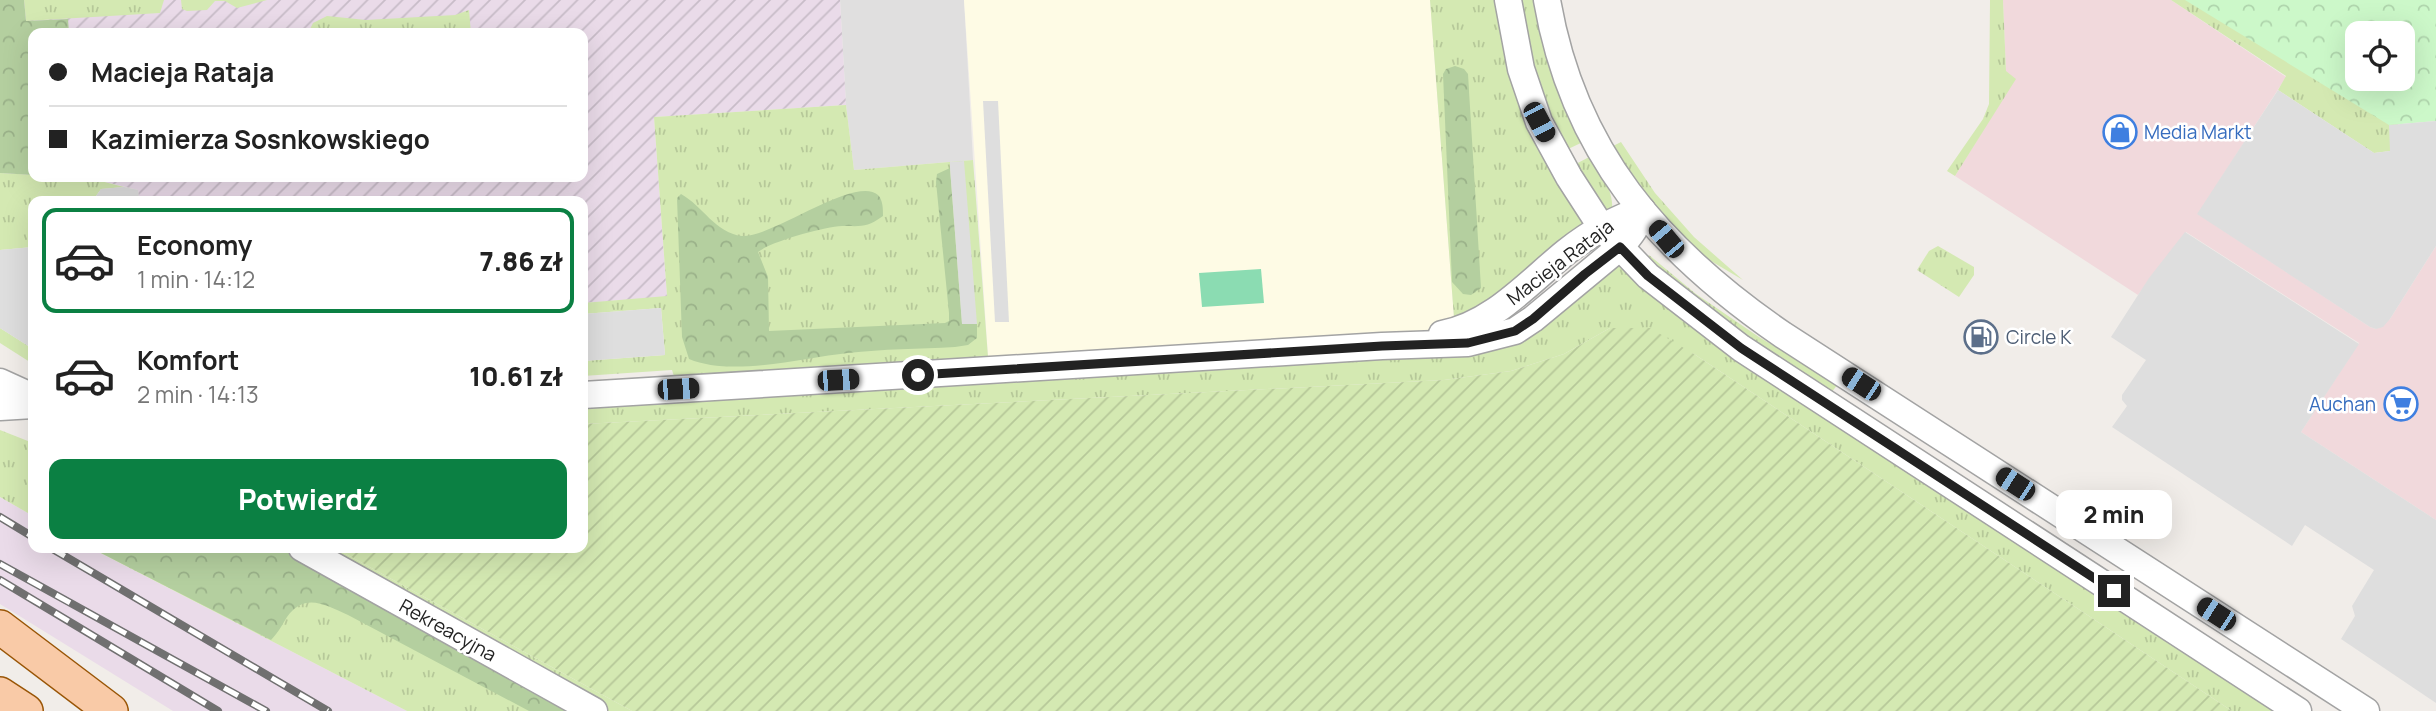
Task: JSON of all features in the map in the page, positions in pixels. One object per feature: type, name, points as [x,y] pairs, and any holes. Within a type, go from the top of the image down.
[{"type":"main road","points":[[0,627],[111,711]]},
{"type":"main road","points":[[0,694],[26,711]]},
{"type":"street","points":[[1508,0],[1521,69],[1539,122],[1569,177],[1611,237],[1648,276],[1741,348],[2298,711]]},
{"type":"street","points":[[1547,0],[1557,50],[1577,103],[1603,154],[1642,211],[1683,256],[1749,311],[2366,711]]},
{"type":"street","name":"Macieja Rataja","points":[[588,395],[1468,343],[1515,331],[1533,319],[1585,274],[1611,237],[1632,234],[1642,211]]},
{"type":"street","points":[[0,382],[28,395]]},
{"type":"street","points":[[0,407],[28,405]]},
{"type":"street","name":"Rekreacyjna","points":[[311,553],[594,711]]},
{"type":"shaded area","points":[[0,0],[840,0],[846,105],[654,117],[667,297],[588,303],[588,196],[139,196],[138,190],[105,182],[588,182],[588,28],[28,28],[28,175],[0,173]]},
{"type":"shaded area","points":[[840,0],[964,0],[973,160],[854,170],[846,105]]},
{"type":"shaded area","points":[[964,0],[1430,0],[1455,331],[989,371]]},
{"type":"shaded area","points":[[2003,0],[2171,0],[2286,77],[2198,214],[2370,327],[2376,329],[2390,319],[2436,246],[2436,520],[2301,432],[2359,343],[2186,232],[2138,295],[1955,176],[2015,79],[2006,72]]},
{"type":"shaded area","points":[[2278,90],[2374,153],[2390,151],[2389,125],[2436,121],[2436,246],[2383,327],[2370,327],[2197,214]]},
{"type":"shaded area","points":[[983,101],[998,101],[1009,322],[995,322]]},
{"type":"shaded area","points":[[964,161],[977,324],[962,324],[950,162]]},
{"type":"shaded area","points":[[124,187],[138,190],[139,196],[96,196],[101,189]]},
{"type":"shaded area","points":[[2185,232],[2359,344],[2301,432],[2436,520],[2436,703],[2341,639],[2355,616],[2352,606],[2374,570],[2305,525],[2292,546],[2112,427],[2127,406],[2122,395],[2146,360],[2111,337],[2149,278]]},
{"type":"shaded area","points":[[28,247],[28,346],[0,328],[0,250]]},
{"type":"shaded area","points":[[661,308],[665,355],[588,361],[588,314]]},
{"type":"shaded area","points":[[0,497],[28,513],[28,553],[101,553],[407,711],[173,711],[0,604]]},
{"type":"green space","points":[[0,0],[24,0],[26,21],[68,19],[69,28],[28,28],[28,175],[0,173]]},
{"type":"green space","points":[[24,0],[164,0],[160,13],[26,21]]},
{"type":"green space","points":[[181,0],[267,0],[237,8],[225,1],[215,1],[207,10],[187,11],[182,9]]},
{"type":"green space","points":[[1430,0],[1508,0],[1521,70],[1602,228],[1455,331]]},
{"type":"green space","points":[[1521,0],[1536,0],[1548,65],[1564,106],[1583,142],[1566,150],[1535,79]]},
{"type":"green space","points":[[1990,0],[2003,0],[2006,71],[2016,79],[1955,176],[1947,171],[1983,119],[1989,104]]},
{"type":"green space","points":[[2171,0],[2436,0],[2415,69],[2415,21],[2345,21],[2345,91],[2408,91],[2390,151],[2374,153],[2278,90],[2286,76]]},
{"type":"green space","points":[[2185,0],[2436,0],[2436,121],[2389,125]]},
{"type":"green space","points":[[469,10],[471,28],[310,28],[313,23],[327,16],[366,20],[455,15]]},
{"type":"green space","points":[[1455,66],[1464,69],[1468,74],[1481,288],[1471,295],[1463,294],[1452,282],[1443,74],[1446,69]]},
{"type":"green space","points":[[846,105],[854,170],[973,160],[989,370],[1502,336],[1620,247],[1648,276],[2298,711],[2232,711],[1694,354],[1628,328],[1610,328],[1564,354],[1511,371],[1444,380],[588,424],[588,395],[678,389],[672,370],[588,376],[588,361],[665,355],[661,308],[588,314],[588,303],[667,296],[654,117]]},
{"type":"green space","points":[[1621,142],[1655,193],[1694,237],[1743,280],[1694,251],[1654,209],[1611,147]]},
{"type":"green space","points":[[1591,156],[1610,193],[1611,218],[1574,165]]},
{"type":"green space","points":[[950,168],[962,323],[977,324],[977,338],[968,345],[829,355],[767,365],[725,366],[689,359],[682,337],[677,198],[681,194],[724,230],[742,236],[773,228],[851,193],[867,191],[878,195],[882,202],[883,216],[872,223],[811,232],[774,243],[758,252],[768,277],[769,331],[945,323],[949,321],[949,313],[936,182],[937,174]]},
{"type":"green space","points":[[0,173],[28,175],[28,182],[105,182],[124,187],[101,189],[96,196],[28,196],[28,247],[0,250]]},
{"type":"green space","points":[[1938,246],[1974,267],[1974,275],[1959,297],[1917,270],[1929,251]]},
{"type":"green space","points":[[1649,255],[1696,294],[1759,337],[1838,384],[1831,393],[1701,307],[1647,258]]},
{"type":"green space","points":[[1261,269],[1264,303],[1202,307],[1199,273]]},
{"type":"green space","points":[[0,328],[28,346],[28,361],[0,343]]},
{"type":"green space","points":[[1610,328],[1650,328],[1694,354],[2232,711],[632,711],[344,553],[588,553],[588,424],[1444,380],[1511,371],[1564,354]]},
{"type":"green space","points":[[0,430],[28,441],[28,513],[0,497]]},
{"type":"green space","points":[[101,553],[344,553],[632,711],[407,711]]},
{"type":"green space","points":[[101,553],[311,553],[594,711],[529,711],[348,615],[316,603],[308,603],[294,609],[271,640]]},
{"type":"railway","points":[[0,517],[28,534]]},
{"type":"railway","points":[[59,553],[328,711]]},
{"type":"railway","points":[[0,564],[266,711]]},
{"type":"railway","points":[[0,580],[218,711]]},
{"type":"place","name":"Media Markt","points":[[2120,132]]},
{"type":"place","name":"Circle K","points":[[1981,337]]},
{"type":"place","name":"Auchan","points":[[2401,404]]},
{"type":"route","points":[[918,375],[1468,343],[1515,331],[1620,247],[1648,276],[1741,348],[2114,591]]}]
